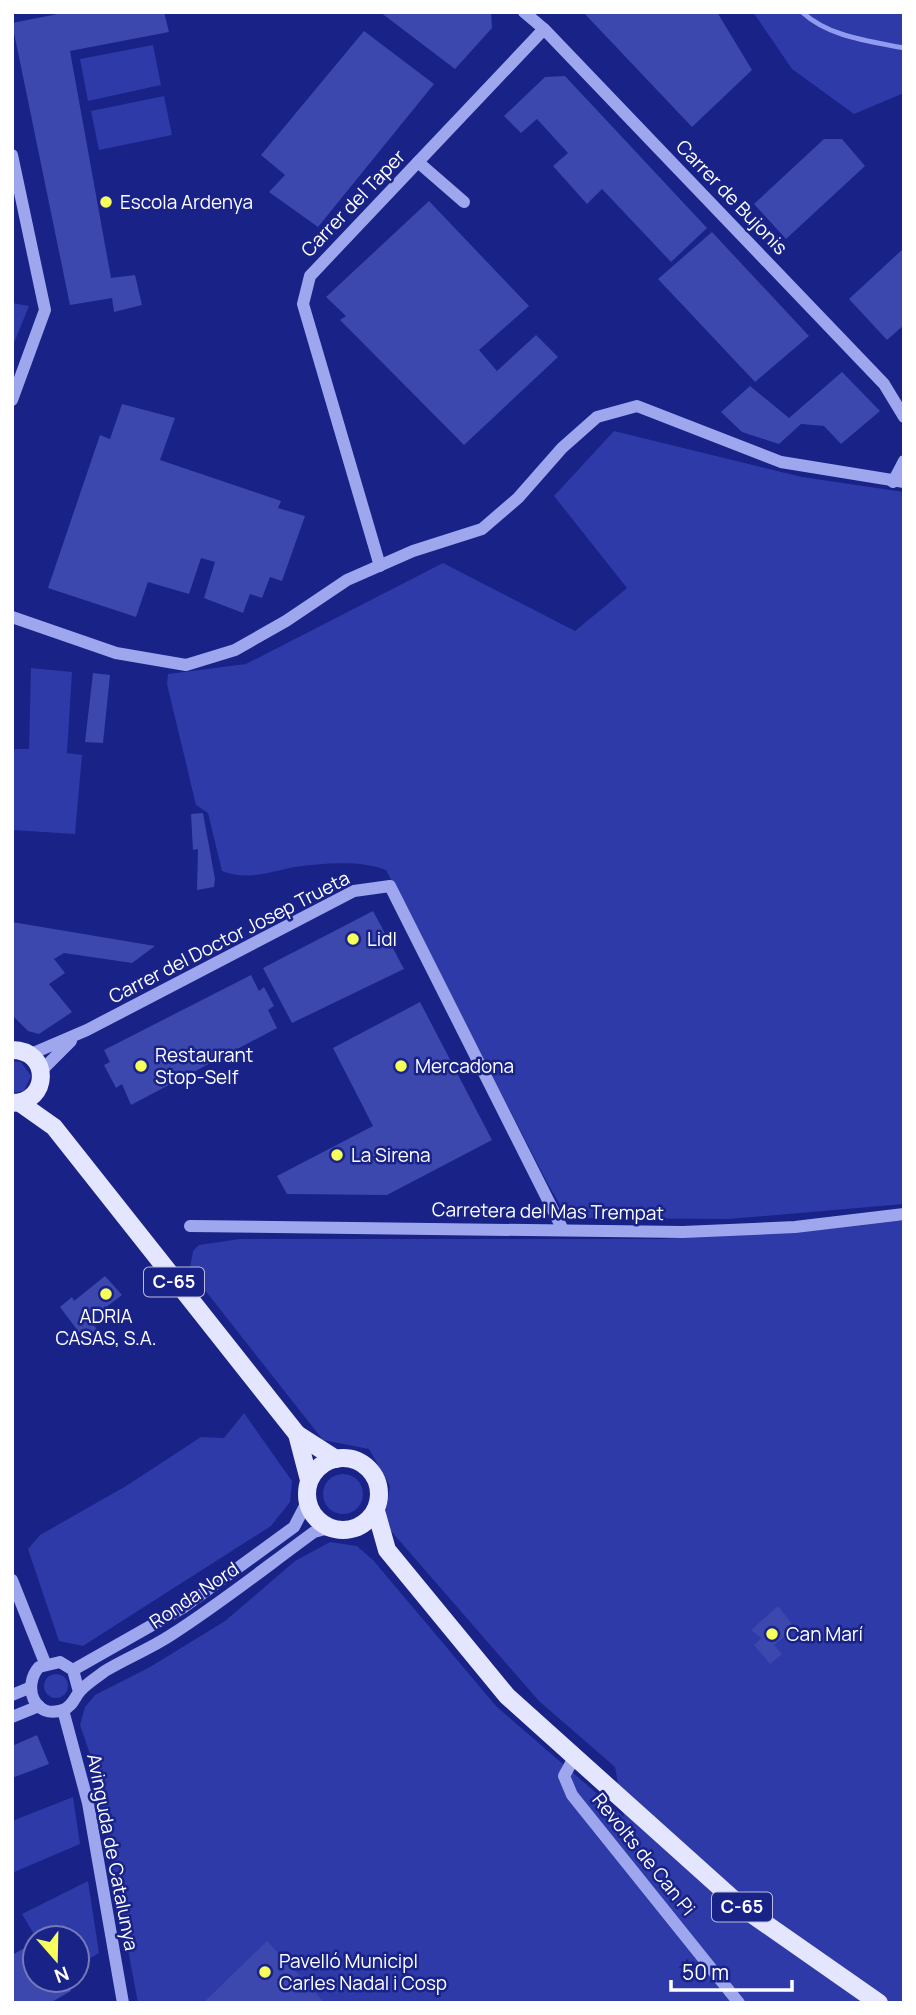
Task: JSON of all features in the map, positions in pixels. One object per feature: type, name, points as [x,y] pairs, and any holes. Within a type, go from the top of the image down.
[{"type":"main road","points":[[12,1049],[31,1054],[41,1079],[34,1095],[16,1103]]},
{"type":"main road","name":"C-65","points":[[41,1079],[54,1127]]},
{"type":"main road","name":"C-65","points":[[16,1103],[54,1127],[297,1434],[335,1459]]},
{"type":"main road","name":"C-65","points":[[297,1434],[309,1480]]},
{"type":"main road","points":[[335,1459],[358,1461],[375,1477],[379,1488],[376,1511],[369,1520],[350,1530],[329,1528],[311,1513],[307,1502],[309,1480],[316,1470],[335,1459]]},
{"type":"main road","name":"C-65","points":[[376,1511],[387,1550]]},
{"type":"main road","name":"C-65","points":[[350,1530],[387,1550],[507,1696],[743,1908],[878,2003]]},
{"type":"street","name":"Carrer de Bujonis","points":[[524,12],[544,29],[884,384],[904,417]]},
{"type":"street","name":"Carrer del Taper","points":[[380,566],[303,304],[310,276],[544,29]]},
{"type":"street","points":[[12,155],[18,211],[46,310],[12,400]]},
{"type":"street","points":[[418,162],[464,202]]},
{"type":"street","points":[[12,617],[116,653],[186,665],[234,650],[286,621],[347,580],[413,551],[482,529],[518,498],[562,448],[597,417],[637,406],[782,462],[899,482],[904,461]]},
{"type":"street","name":"Carrer del Doctor Josep Trueta","points":[[31,1054],[87,1030],[354,891],[390,886],[563,1230]]},
{"type":"street","name":"Carrer del Doctor Josep Trueta","points":[[41,1079],[65,1045],[87,1030]]},
{"type":"street","name":"Carretera del Mas Trempat","points":[[190,1226],[683,1232],[783,1227],[904,1214]]},
{"type":"street","name":"Ronda Nord","points":[[73,1670],[184,1607],[294,1527],[307,1502]]},
{"type":"street","name":"Ronda Nord","points":[[63,1710],[70,1706],[79,1692],[106,1671],[168,1637],[241,1589],[314,1532],[329,1528]]},
{"type":"street","points":[[14,1586],[46,1663]]},
{"type":"street","points":[[63,1710],[55,1712],[39,1706],[29,1688],[33,1673],[46,1663],[60,1662],[73,1670],[79,1692]]},
{"type":"street","points":[[12,1695],[29,1688]]},
{"type":"street","points":[[12,1717],[39,1706]]},
{"type":"street","name":"Avinguda de Catalunya","points":[[63,1710],[88,1803],[123,2003]]},
{"type":"street","name":"Revolts de Can Pi","points":[[575,1756],[565,1776],[572,1795],[739,2003]]},
{"type":"shaded area","points":[[753,12],[904,12],[904,93],[854,114],[792,69]]},
{"type":"shaded area","points":[[153,45],[161,85],[88,101],[80,59]]},
{"type":"shaded area","points":[[164,96],[172,135],[99,150],[91,111]]},
{"type":"shaded area","points":[[12,303],[29,306],[12,348]]},
{"type":"shaded area","points":[[614,431],[802,477],[904,492],[904,1204],[729,1219],[578,1218],[561,1206],[549,1186],[386,870],[342,863],[249,875],[222,871],[208,813],[196,805],[167,684],[168,674],[246,664],[443,563],[575,631],[627,588],[554,496]]},
{"type":"shaded area","points":[[31,668],[72,672],[67,753],[82,755],[75,834],[12,830],[12,749],[29,749]]},
{"type":"shaded area","points":[[12,1061],[21,1062],[31,1076],[24,1091],[12,1093]]},
{"type":"shaded area","points":[[904,1220],[904,2003],[138,2003],[93,1763],[80,1725],[85,1707],[95,1695],[150,1667],[225,1621],[295,1561],[330,1542],[357,1546],[373,1560],[496,1706],[624,1817],[615,1767],[539,1701],[384,1523],[390,1486],[369,1449],[323,1440],[197,1280],[190,1268],[193,1251],[199,1245],[240,1239],[662,1239]]},
{"type":"shaded area","points":[[244,1413],[292,1481],[290,1502],[271,1526],[83,1646],[59,1641],[28,1549],[40,1535],[126,1486],[201,1437],[224,1438]]},
{"type":"shaded area","points":[[343,1474],[357,1480],[363,1494],[357,1508],[343,1514],[329,1508],[323,1494],[329,1480]]},
{"type":"shaded area","points":[[56,1674],[64,1678],[68,1686],[64,1694],[56,1698],[48,1694],[44,1686],[48,1678]]},
{"type":"shaded area","points":[[73,1797],[80,1844],[12,1873],[12,1821]]},
{"type":"shaded area","points":[[88,1881],[99,1953],[91,1958],[91,1924],[28,1924],[22,1914]]},
{"type":"building","points":[[68,12],[164,12],[169,32],[70,51],[111,278],[135,275],[142,305],[114,312],[112,298],[70,305],[12,23]]},
{"type":"building","points":[[380,12],[491,12],[492,28],[455,69]]},
{"type":"building","points":[[583,12],[717,12],[752,70],[692,127]]},
{"type":"building","points":[[364,31],[434,84],[318,227],[269,192],[285,175],[261,155]]},
{"type":"building","points":[[565,76],[707,228],[671,262],[602,189],[587,204],[553,166],[568,153],[537,119],[521,133],[504,116],[545,77]]},
{"type":"building","points":[[824,139],[842,139],[865,166],[786,239],[754,204]]},
{"type":"building","points":[[429,201],[529,306],[479,350],[497,371],[536,335],[558,357],[464,445],[340,320],[346,316],[326,297]]},
{"type":"building","points":[[712,232],[809,336],[755,382],[658,279]]},
{"type":"building","points":[[904,248],[904,325],[887,340],[849,299]]},
{"type":"building","points":[[842,372],[880,411],[841,444],[824,426],[801,424],[779,444],[742,432],[721,412],[750,386],[789,418]]},
{"type":"building","points":[[122,404],[175,418],[160,460],[281,501],[278,508],[305,516],[282,581],[270,577],[262,598],[250,594],[243,613],[204,598],[215,562],[201,558],[189,594],[148,582],[136,617],[48,588],[100,435],[110,439]]},
{"type":"building","points":[[93,673],[110,675],[103,743],[85,742]]},
{"type":"building","points":[[203,813],[215,879],[214,887],[197,890],[198,849],[193,850],[191,814]]},
{"type":"building","name":"Lidl","points":[[373,911],[404,969],[292,1023],[263,968]]},
{"type":"building","points":[[12,922],[155,946],[132,963],[64,953],[54,959],[65,973],[49,984],[72,1012],[39,1034],[28,1031],[12,1015]]},
{"type":"building","points":[[251,975],[259,991],[264,987],[274,1006],[268,1010],[277,1028],[131,1105],[122,1084],[116,1088],[104,1065],[110,1062],[104,1050]]},
{"type":"building","points":[[420,1002],[492,1140],[387,1195],[287,1194],[277,1176],[373,1126],[333,1048]]},
{"type":"building","points":[[105,1276],[122,1295],[89,1320],[97,1329],[84,1339],[60,1307],[72,1297],[74,1301]]},
{"type":"building","name":"Can Marí","points":[[778,1606],[795,1628],[774,1645],[782,1654],[770,1664],[754,1645],[761,1638],[751,1630]]},
{"type":"building","points":[[37,1735],[49,1764],[12,1778],[12,1746]]},
{"type":"building","name":"Pavelló Municipl Carles Nadal i Cosp","points":[[267,1941],[325,2003],[203,2003]]},
{"type":"building","points":[[21,1950],[21,1994],[66,1994],[50,2003],[12,2003],[12,1955]]},
{"type":"waterway","points":[[802,12],[837,33],[904,48]]},
{"type":"place","name":"Escola Ardenya","points":[[106,202]]},
{"type":"place","name":"Lidl","points":[[353,939]]},
{"type":"place","name":"Restaurant Stop-Self","points":[[141,1066]]},
{"type":"place","name":"Mercadona","points":[[401,1066]]},
{"type":"place","name":"La Sirena","points":[[337,1155]]},
{"type":"place","name":"ADRIA CASAS, S.A.","points":[[106,1294]]},
{"type":"place","name":"Can Marí","points":[[772,1634]]},
{"type":"place","name":"Pavelló Municipl Carles Nadal i Cosp","points":[[265,1972]]}]
